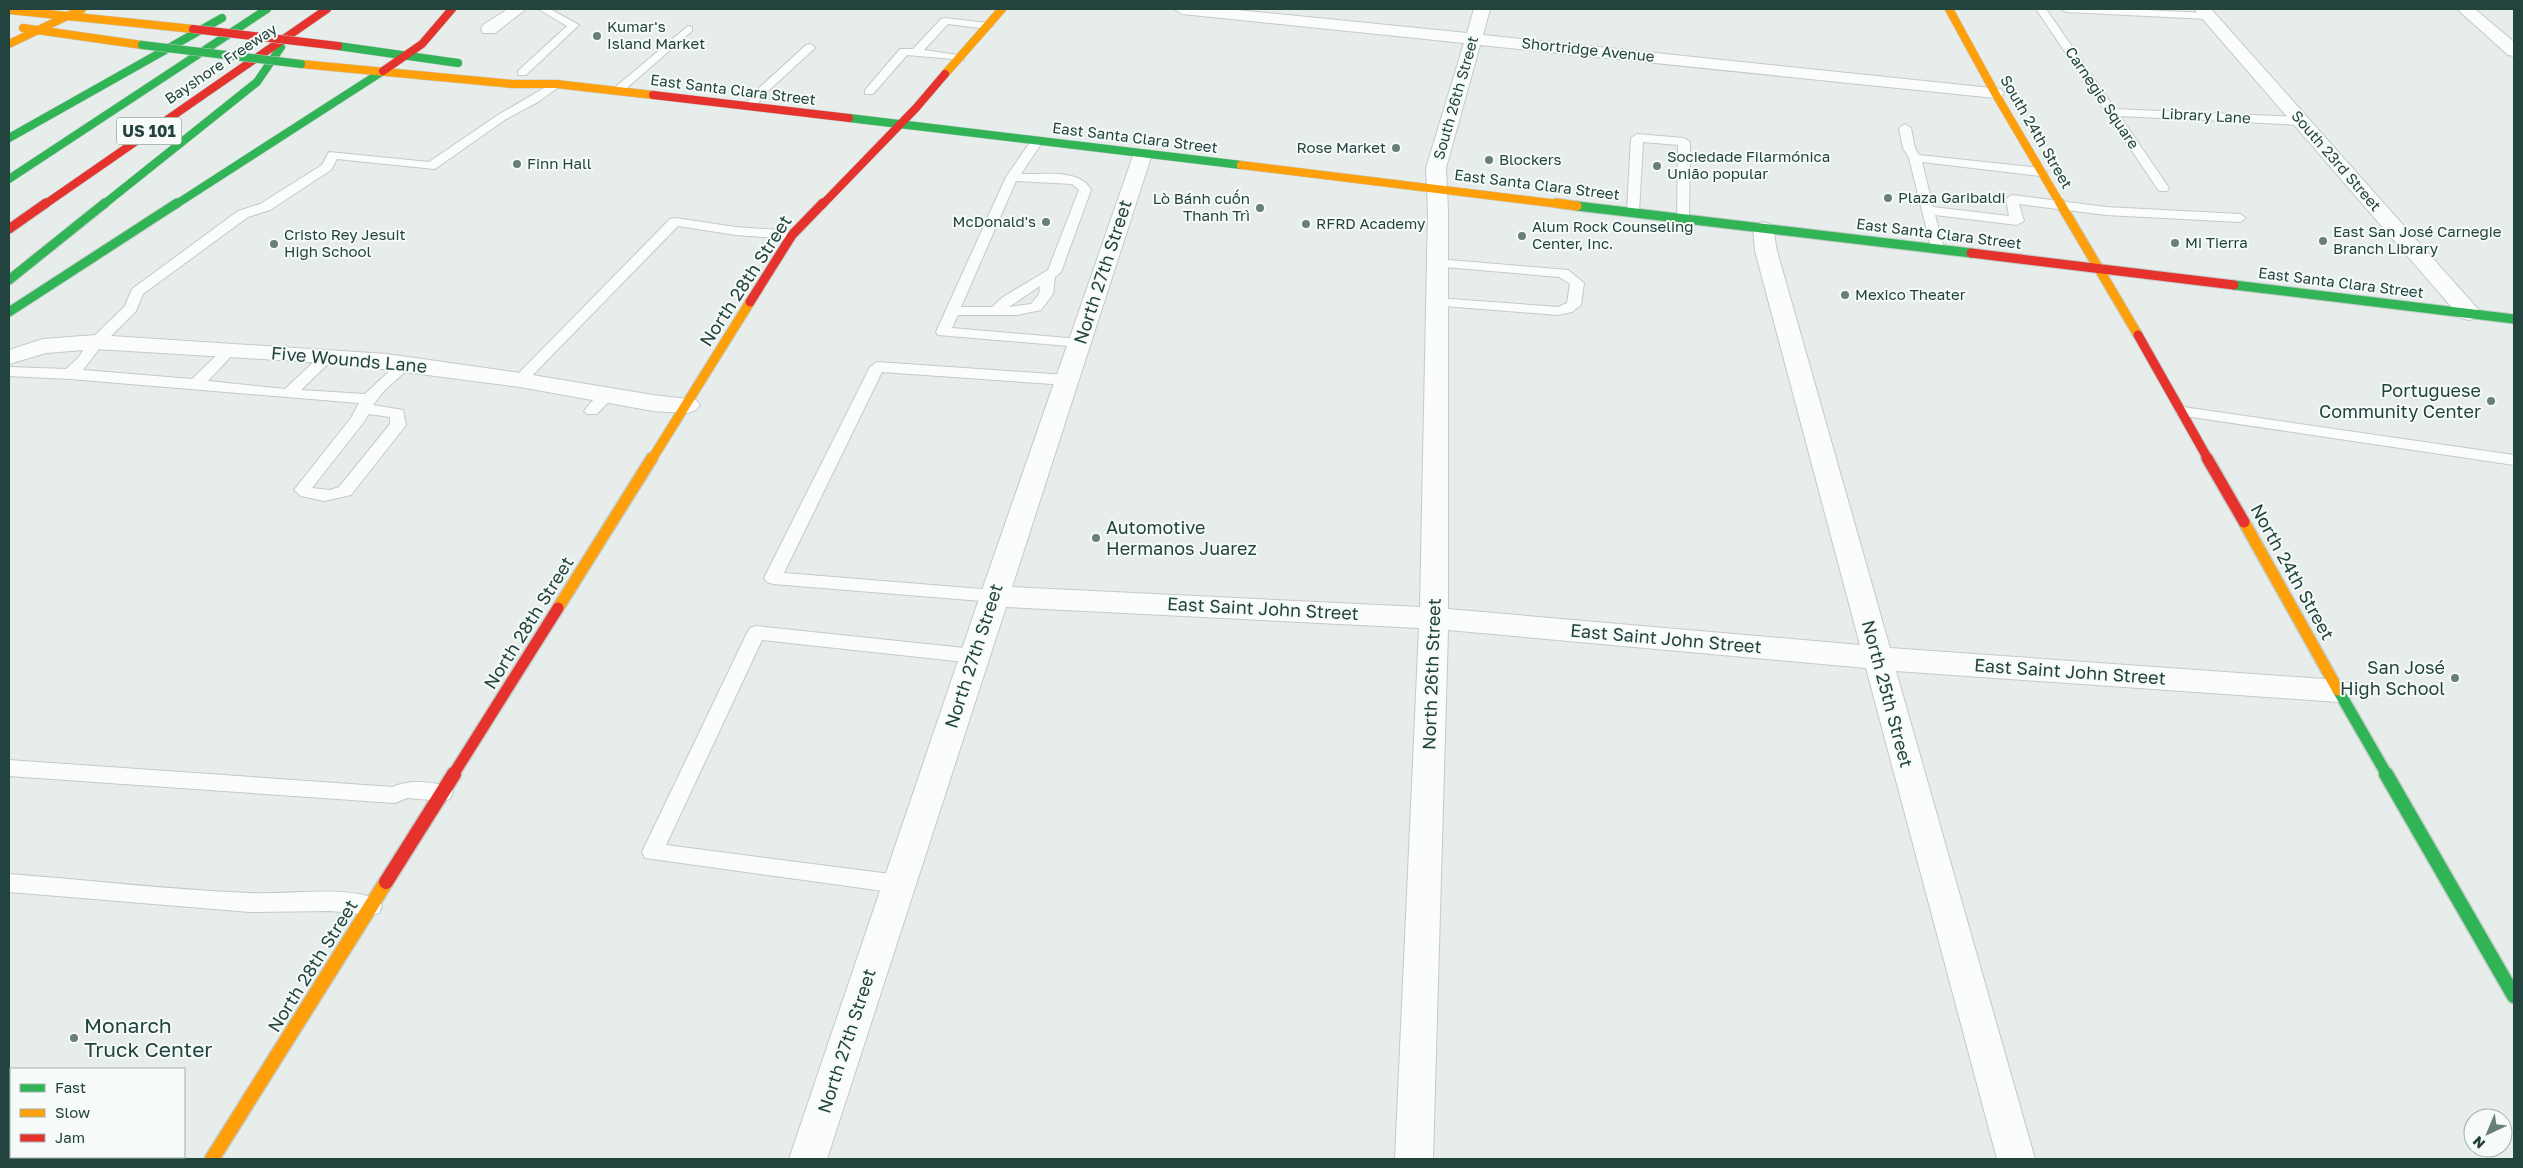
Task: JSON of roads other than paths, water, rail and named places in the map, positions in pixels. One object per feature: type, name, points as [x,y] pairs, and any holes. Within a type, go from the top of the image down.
[{"type":"main road","points":[[9,44],[82,9]]},
{"type":"main road","name":"Bayshore Freeway","points":[[9,179],[267,9]]},
{"type":"main road","name":"Bayshore Freeway","points":[[9,229],[327,9]]},
{"type":"main road","points":[[9,312],[408,55],[426,39],[452,9]]},
{"type":"main road","name":"North 28th Street","points":[[212,1159],[688,405],[792,235],[899,125],[1002,9]]},
{"type":"main road","name":"South 24th Street","points":[[1949,9],[1995,93],[2099,268]]},
{"type":"main road","points":[[9,10],[69,15],[338,46],[408,55],[471,66]]},
{"type":"main road","points":[[9,138],[230,14]]},
{"type":"main road","name":"East Santa Clara Street","points":[[9,26],[312,66],[512,84],[556,84],[750,106],[2514,319]]},
{"type":"main road","points":[[9,280],[257,82],[291,34]]},
{"type":"main road","name":"East Santa Clara Street","points":[[507,71],[546,77],[556,84]]},
{"type":"main road","name":"North 24th Street","points":[[2099,268],[2183,412],[2338,691],[2514,996]]},
{"type":"street","points":[[489,29],[518,9]]},
{"type":"street","name":"Shortridge Avenue","points":[[1182,9],[1995,93]]},
{"type":"street","name":"South 26th Street","points":[[1436,188],[1436,168],[1482,9]]},
{"type":"street","points":[[2465,9],[2514,51]]},
{"type":"street","name":"South 23rd Street","points":[[2205,12],[2469,313]]},
{"type":"street","name":"North 27th Street","points":[[808,1159],[1142,154]]},
{"type":"street","name":"North 26th Street","points":[[1414,1159],[1434,618],[1438,263],[1436,188]]},
{"type":"street","name":"North 25th Street","points":[[1763,228],[1766,251],[2016,1159]]},
{"type":"street","name":"Five Wounds Lane","points":[[9,357],[43,346],[96,342],[328,356],[405,364],[520,380],[600,403],[688,405]]},
{"type":"street","name":"East Saint John Street","points":[[994,596],[1434,618],[1877,658],[2338,691]]},
{"type":"lane","points":[[522,73],[574,25],[543,9]]},
{"type":"lane","name":"Carnegie Square","points":[[2041,9],[2163,188]]},
{"type":"lane","points":[[2066,9],[2205,12]]},
{"type":"lane","points":[[916,52],[945,21],[988,26]]},
{"type":"lane","points":[[617,91],[688,29]]},
{"type":"lane","points":[[750,106],[764,89],[810,47]]},
{"type":"lane","points":[[869,92],[904,51],[960,58]]},
{"type":"lane","points":[[70,374],[84,361],[96,342],[131,308],[137,292],[242,214],[266,207],[327,167],[333,155],[431,166],[556,84]]},
{"type":"lane","name":"Library Lane","points":[[2111,112],[2301,121]]},
{"type":"lane","points":[[1905,128],[1909,148],[1915,158],[1937,248]]},
{"type":"lane","points":[[1633,212],[1638,138],[1684,142],[1683,218]]},
{"type":"lane","points":[[1036,141],[1012,177],[943,332],[1080,343]]},
{"type":"lane","points":[[1915,158],[2041,172]]},
{"type":"lane","points":[[998,310],[1008,300],[1054,272],[1085,187],[1074,180],[1012,177]]},
{"type":"lane","points":[[1927,210],[2017,221],[2012,198],[2106,211],[2240,218]]},
{"type":"lane","points":[[520,380],[675,222],[760,234],[792,235]]},
{"type":"lane","points":[[1437,302],[1558,311],[1574,305],[1576,283],[1563,273],[1438,263]]},
{"type":"lane","points":[[953,311],[1017,311],[1036,307],[1046,294],[1048,277]]},
{"type":"lane","points":[[196,384],[230,350]]},
{"type":"lane","points":[[288,394],[328,356]]},
{"type":"lane","points":[[9,372],[70,374],[196,384],[364,404],[398,413],[398,425],[346,492],[338,496],[309,493],[302,490],[358,420],[364,404],[405,364]]},
{"type":"lane","points":[[994,596],[773,578],[877,367],[1067,380]]},
{"type":"lane","points":[[2183,412],[2514,460]]},
{"type":"lane","points":[[898,884],[652,852],[756,633],[974,656]]},
{"type":"lane","points":[[9,768],[395,795],[405,790],[442,792]]},
{"type":"lane","points":[[9,883],[250,904],[331,902],[371,906]]},
{"type":"place","name":"Kumar's Island Market","points":[[597,36]]},
{"type":"place","name":"Rose Market","points":[[1396,148]]},
{"type":"place","name":"Blockers","points":[[1489,160]]},
{"type":"place","name":"Finn Hall","points":[[517,164]]},
{"type":"place","name":"Sociedade Filarmónica União popular","points":[[1657,166]]},
{"type":"place","name":"Plaza Garibaldi","points":[[1888,198]]},
{"type":"place","name":"Lò Bánh cuốn Thanh Trì","points":[[1260,208]]},
{"type":"place","name":"McDonald's","points":[[1046,222]]},
{"type":"place","name":"RFRD Academy","points":[[1306,224]]},
{"type":"place","name":"Alum Rock Counseling Center, Inc.","points":[[1522,236]]},
{"type":"place","name":"East San José Carnegie Branch Library","points":[[2323,241]]},
{"type":"place","name":"Mi Tierra","points":[[2175,243]]},
{"type":"place","name":"Cristo Rey Jesuit High School","points":[[274,244]]},
{"type":"place","name":"Mexico Theater","points":[[1845,295]]},
{"type":"place","name":"Portuguese Community Center","points":[[2491,401]]},
{"type":"place","name":"Automotive Hermanos Juarez","points":[[1096,538]]},
{"type":"place","name":"San José High School","points":[[2455,678]]},
{"type":"place","name":"Monarch Truck Center","points":[[74,1038]]}]
